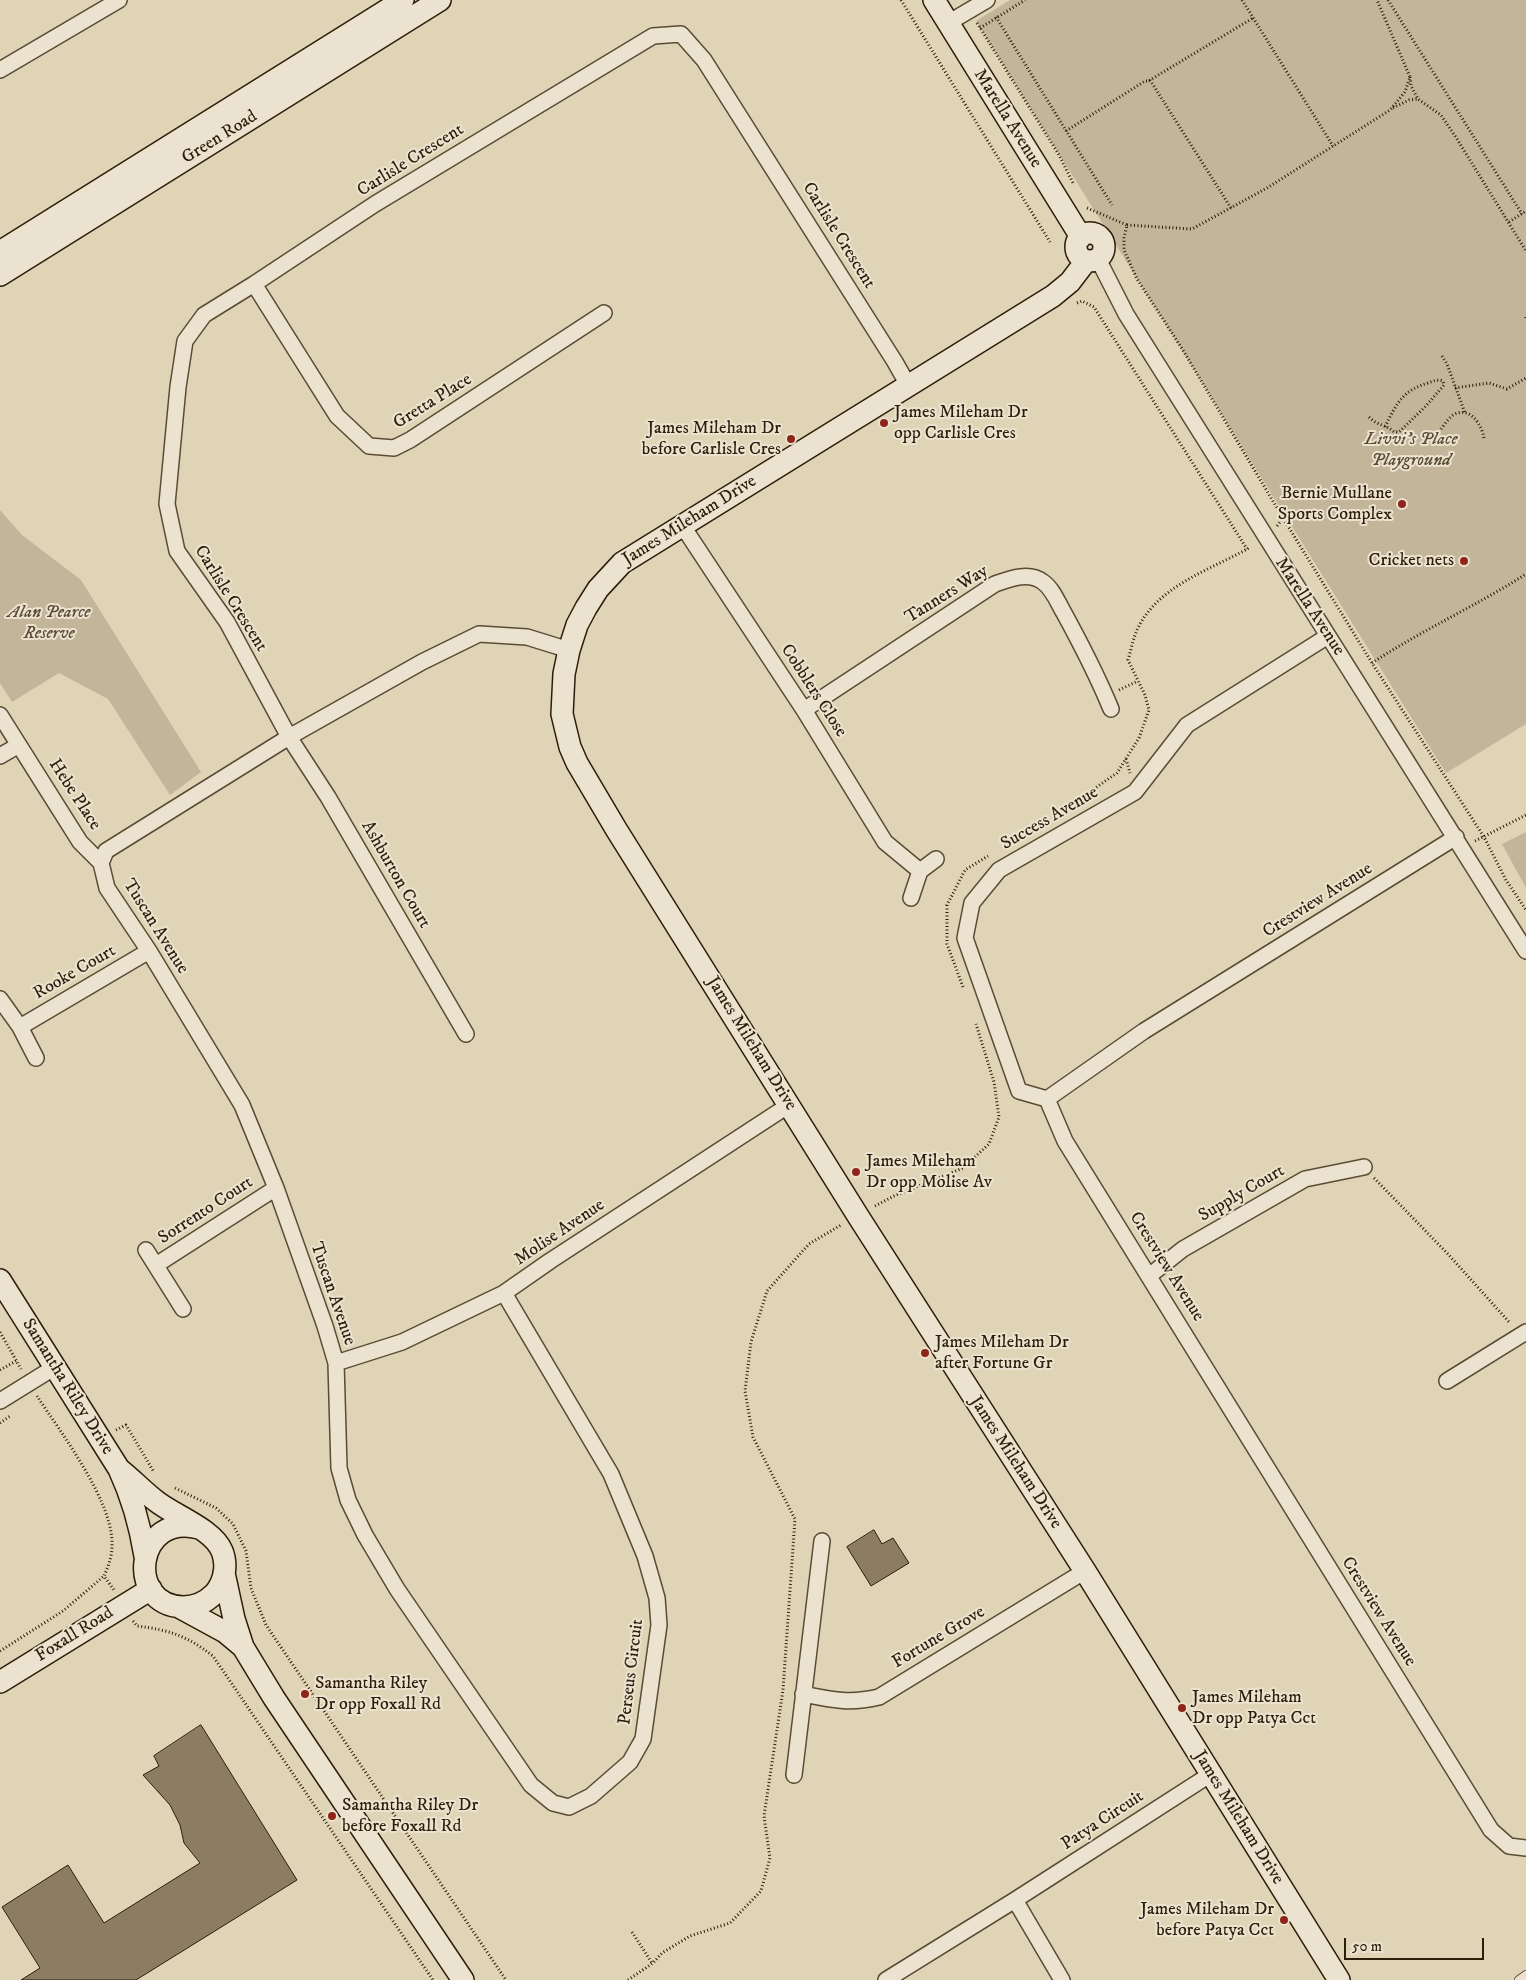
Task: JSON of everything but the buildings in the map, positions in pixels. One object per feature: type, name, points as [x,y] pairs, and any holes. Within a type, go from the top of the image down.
[{"type":"street","points":[[0,70],[119,0]]},
{"type":"street","name":"Green Road","points":[[0,252],[403,0]]},
{"type":"street","name":"Green Road","points":[[0,275],[440,0]]},
{"type":"street","name":"Marella Avenue","points":[[934,0],[1081,237],[1078,240],[1076,250],[1079,255],[1092,260],[1526,951]]},
{"type":"street","points":[[948,23],[988,0]]},
{"type":"street","name":"Carlisle Crescent","points":[[289,737],[227,622],[177,551],[167,504],[178,387],[185,341],[204,315],[375,204],[653,36],[681,34],[704,60],[908,385]]},
{"type":"street","name":"James Mileham Drive","points":[[1092,260],[1054,296],[622,563],[609,575],[586,608],[577,625],[564,674],[562,714],[576,763],[616,829],[858,1216],[1085,1571],[1339,1980]]},
{"type":"street","name":"Gretta Place","points":[[254,284],[337,416],[369,446],[394,448],[410,440],[604,313]]},
{"type":"street","name":"Cobblers Close","points":[[682,525],[804,710],[885,842],[920,871]]},
{"type":"street","name":"Tanners Way","points":[[804,710],[995,584],[1014,577],[1030,577],[1042,581],[1052,593],[1090,659],[1111,709]]},
{"type":"street","points":[[101,863],[106,851],[289,737],[406,670],[479,634],[527,637],[569,650]]},
{"type":"street","name":"Success Avenue","points":[[1048,1099],[1019,1091],[965,938],[972,904],[999,870],[1135,792],[1187,725],[1328,636]]},
{"type":"street","name":"Hebe Place","points":[[0,715],[80,842],[101,863]]},
{"type":"street","name":"Ashburton Court","points":[[289,737],[328,797],[466,1034]]},
{"type":"street","points":[[0,756],[19,745]]},
{"type":"street","name":"Crestview Avenue","points":[[1456,837],[1144,1031],[1048,1099],[1065,1141],[1491,1830],[1509,1846],[1526,1848]]},
{"type":"street","points":[[911,898],[920,871],[936,859]]},
{"type":"street","name":"Tuscan Avenue","points":[[101,863],[108,888],[149,951],[242,1105],[276,1188],[325,1326],[336,1363]]},
{"type":"street","name":"Rooke Court","points":[[20,1027],[149,951]]},
{"type":"street","points":[[0,999],[20,1027],[36,1058]]},
{"type":"street","name":"Molise Avenue","points":[[336,1363],[402,1342],[504,1293],[789,1105]]},
{"type":"street","name":"Supply Court","points":[[1149,1276],[1184,1249],[1305,1179],[1364,1167]]},
{"type":"street","name":"Sorrento Court","points":[[156,1265],[276,1188]]},
{"type":"street","name":"Sorrento Court","points":[[146,1250],[183,1309]]},
{"type":"street","name":"Samantha Riley Drive","points":[[0,1280],[119,1468],[134,1507],[145,1556],[144,1570],[151,1589],[160,1599],[225,1632],[243,1647]]},
{"type":"street","name":"Perseus Circuit","points":[[336,1363],[339,1468],[348,1500],[365,1535],[397,1589],[531,1785],[553,1803],[569,1807],[591,1796],[616,1776],[630,1762],[644,1739],[659,1625],[657,1598],[646,1556],[611,1474],[504,1293]]},
{"type":"street","points":[[1447,1381],[1524,1334]]},
{"type":"street","points":[[0,1401],[55,1367]]},
{"type":"street","name":"Samantha Riley Drive","points":[[119,1468],[156,1501],[211,1536],[220,1546],[234,1619],[243,1647],[274,1698],[464,1980]]},
{"type":"street","points":[[145,1556],[155,1538],[166,1530],[186,1526],[199,1528]]},
{"type":"street","points":[[794,1775],[822,1542]]},
{"type":"street","name":"Fortune Grove","points":[[803,1694],[845,1702],[862,1701],[878,1697],[1085,1571]]},
{"type":"street","points":[[179,1607],[193,1606],[212,1597],[220,1586],[224,1573]]},
{"type":"street","name":"Foxall Road","points":[[0,1682],[65,1644],[123,1605],[151,1589]]},
{"type":"street","name":"Patya Circuit","points":[[886,1980],[1211,1774]]},
{"type":"street","points":[[1015,1900],[1062,1980]]},
{"type":"lane","points":[[1519,1980],[1526,1976]]},
{"type":"path","points":[[901,0],[1050,242]]},
{"type":"path","points":[[980,28],[1026,0]]},
{"type":"path","points":[[1242,0],[1334,146]]},
{"type":"path","points":[[1377,0],[1418,99],[1441,115],[1526,251]]},
{"type":"path","points":[[1388,0],[1522,214]]},
{"type":"path","points":[[969,11],[1059,155],[1076,190]]},
{"type":"path","points":[[996,18],[1112,205]]},
{"type":"path","points":[[1066,131],[1145,81],[1151,81],[1253,18]]},
{"type":"path","points":[[1390,110],[1405,92],[1410,77]]},
{"type":"path","points":[[1151,81],[1231,208]]},
{"type":"path","points":[[1085,206],[1127,225],[1192,229],[1267,188],[1390,110],[1409,100],[1418,99]]},
{"type":"path","points":[[1508,222],[1526,211]]},
{"type":"path","points":[[1127,225],[1124,250],[1137,280],[1181,347],[1372,663],[1484,837],[1506,880],[1526,910]]},
{"type":"path","points":[[1075,304],[1082,301],[1094,307],[1247,549]]},
{"type":"path","points":[[1442,356],[1465,413]]},
{"type":"path","points":[[1369,418],[1377,425],[1394,432],[1402,430],[1426,406],[1444,383],[1452,378]]},
{"type":"path","points":[[1456,388],[1489,383],[1508,389],[1526,378]]},
{"type":"path","points":[[1385,427],[1396,406],[1405,394],[1414,387],[1439,380],[1444,381],[1444,383]]},
{"type":"path","points":[[1441,429],[1452,416],[1458,412],[1465,413],[1475,419],[1482,430],[1484,438]]},
{"type":"path","points":[[1047,821],[1117,773],[1139,738],[1149,710],[1146,695],[1128,660],[1137,629],[1153,608],[1177,584],[1247,549],[1265,537],[1283,518]]},
{"type":"path","points":[[1372,663],[1398,646],[1490,597],[1526,574]]},
{"type":"path","points":[[1484,837],[1526,815]]},
{"type":"path","points":[[966,996],[947,944],[947,905],[965,870],[989,855]]},
{"type":"path","points":[[628,1980],[652,1963],[662,1953],[690,1936],[730,1923],[761,1892],[770,1858],[764,1816],[782,1690],[795,1519],[753,1437],[745,1391],[751,1342],[767,1291],[809,1244],[894,1196],[962,1168],[989,1144],[999,1117],[994,1082],[975,1022]]},
{"type":"path","points":[[1364,1167],[1524,1334]]},
{"type":"path","points":[[872,1198],[882,1214]]},
{"type":"path","points":[[0,1334],[99,1495],[110,1525],[112,1546],[110,1561],[104,1576],[63,1612],[0,1651]]},
{"type":"path","points":[[0,1370],[16,1361]]},
{"type":"path","points":[[100,1439],[126,1425],[154,1472],[160,1478]]},
{"type":"path","points":[[171,1486],[216,1508],[233,1524],[246,1551],[251,1588],[266,1626],[506,1980]]},
{"type":"path","points":[[104,1576],[137,1626],[159,1628],[179,1635],[194,1641],[213,1656],[433,1980]]},
{"type":"path","points":[[632,1932],[652,1963]]},
{"type":"green space","name":"Bernie Mullane Sports Complex","points":[[1010,0],[1526,0],[1526,724],[1446,773],[976,21]]},
{"type":"green space","name":"Alan Pearce Reserve","points":[[0,510],[22,535],[81,580],[201,772],[170,795],[108,699],[59,673],[12,702],[0,683]]},
{"type":"green space","points":[[1526,832],[1526,888],[1502,844]]},
{"type":"place","name":"James Mileham Dr opp Carlisle Cres","points":[[884,423]]},
{"type":"place","name":"James Mileham Dr before Carlisle Cres","points":[[791,439]]},
{"type":"place","name":"Bernie Mullane Sports Complex","points":[[1402,504]]},
{"type":"place","name":"Cricket nets","points":[[1464,561]]},
{"type":"place","name":"James Mileham Dr opp Molise Av","points":[[856,1172]]},
{"type":"place","name":"James Mileham Dr after Fortune Gr","points":[[925,1353]]},
{"type":"place","name":"Samantha Riley Dr opp Foxall Rd","points":[[305,1694]]},
{"type":"place","name":"James Mileham Dr opp Patya Cct","points":[[1182,1708]]},
{"type":"place","name":"Samantha Riley Dr before Foxall Rd","points":[[332,1816]]},
{"type":"place","name":"James Mileham Dr before Patya Cct","points":[[1284,1920]]},
{"type":"park label","name":"Livvi's Place Playground","points":[[1411,450]]}]
